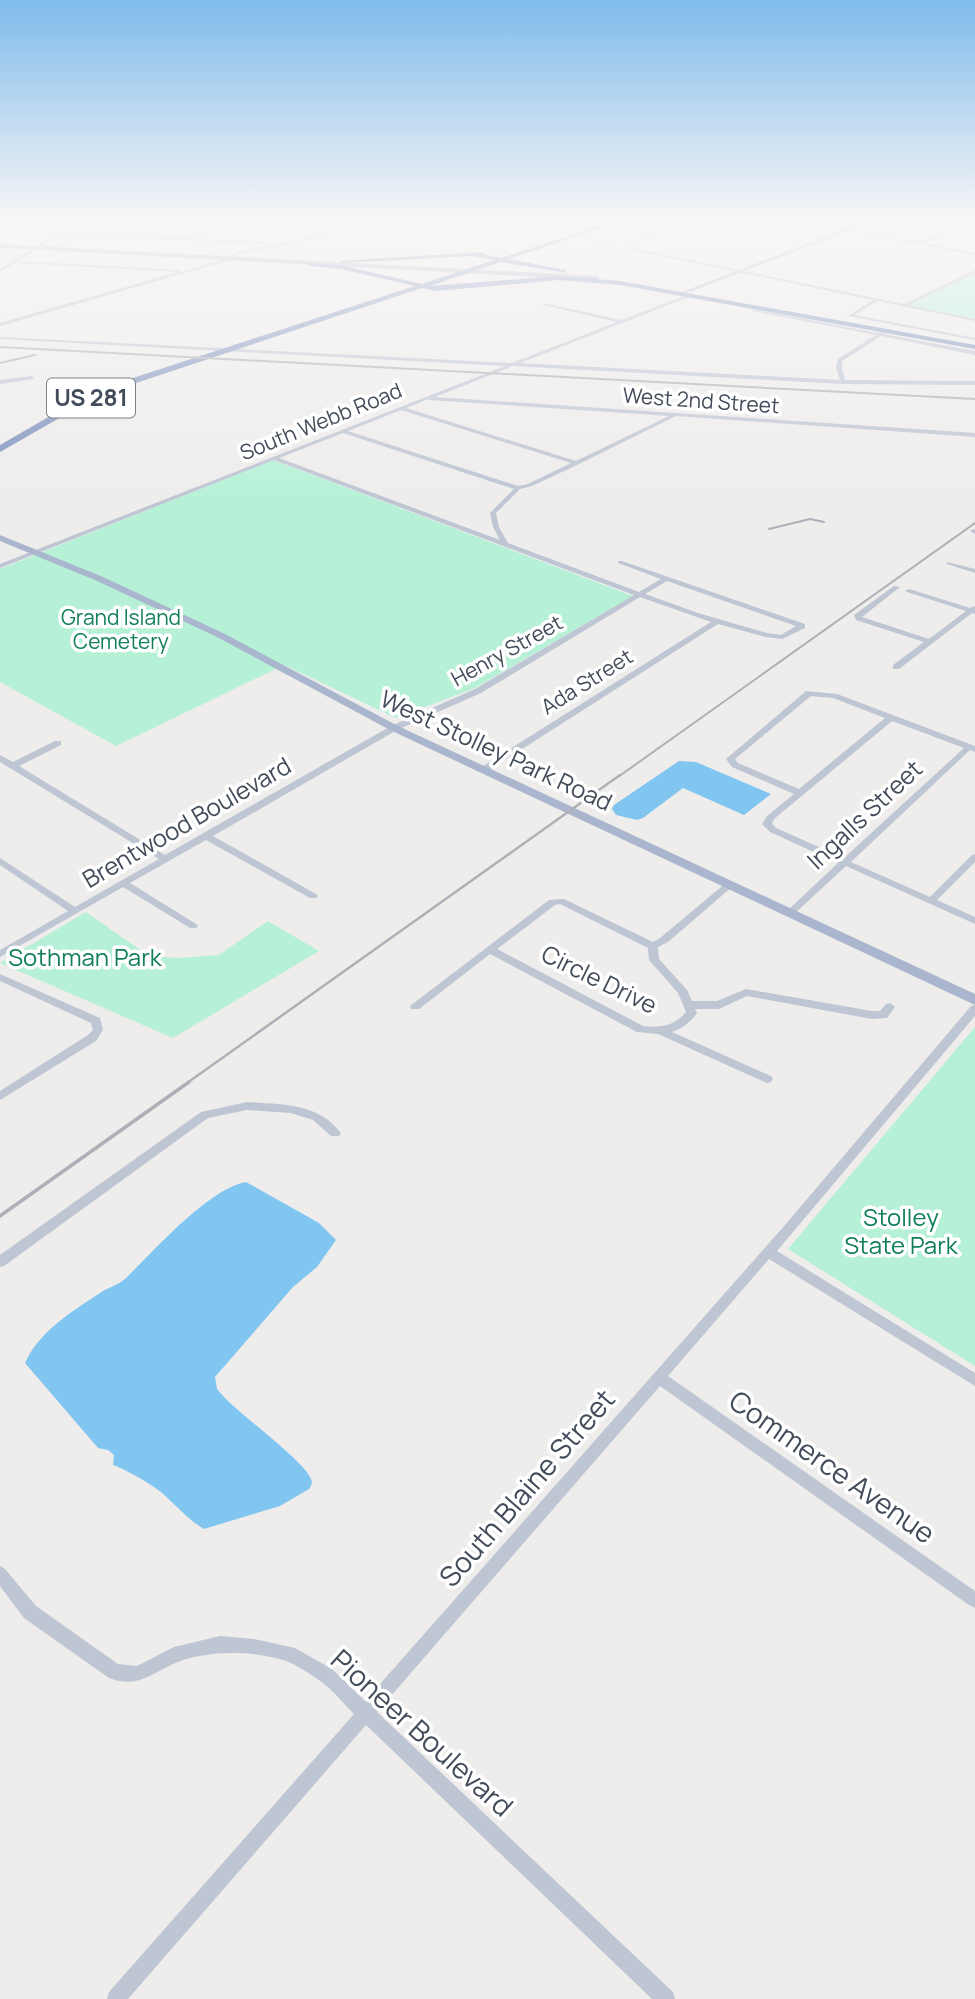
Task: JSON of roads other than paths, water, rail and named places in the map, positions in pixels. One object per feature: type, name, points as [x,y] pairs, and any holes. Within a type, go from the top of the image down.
[{"type":"highway","name":"US 281","points":[[0,440],[75,401],[331,313]]},
{"type":"highway","name":"US 281","points":[[232,346],[335,313]]},
{"type":"highway","points":[[804,313],[975,344]]},
{"type":"highway","name":"US 281","points":[[0,449],[83,402],[186,361]]},
{"type":"main road","name":"West Stolley Park Road","points":[[0,538],[218,634],[394,728],[486,768],[975,1000]]},
{"type":"street","points":[[0,325],[41,313]]},
{"type":"street","points":[[586,313],[620,321]]},
{"type":"street","name":"South Webb Road","points":[[0,566],[639,313]]},
{"type":"street","points":[[777,313],[888,329]]},
{"type":"street","points":[[854,313],[850,316],[975,353]]},
{"type":"street","points":[[944,313],[975,320]]},
{"type":"street","points":[[843,382],[840,360],[888,329]]},
{"type":"street","points":[[0,338],[843,382],[975,383]]},
{"type":"street","points":[[0,382],[32,378]]},
{"type":"street","name":"West 2nd Street","points":[[426,398],[975,435]]},
{"type":"street","points":[[400,408],[577,463]]},
{"type":"street","points":[[506,545],[496,527],[494,513],[518,488],[577,463],[675,415]]},
{"type":"street","points":[[342,431],[518,488]]},
{"type":"street","points":[[274,458],[713,624],[782,637],[802,626],[620,562]]},
{"type":"street","points":[[950,563],[975,571]]},
{"type":"street","name":"Henry Street","points":[[394,728],[478,691],[665,579]]},
{"type":"street","points":[[896,586],[858,615],[929,642]]},
{"type":"street","points":[[909,591],[974,610]]},
{"type":"street","points":[[896,667],[974,610]]},
{"type":"street","name":"Ada Street","points":[[486,768],[713,624]]},
{"type":"street","points":[[800,793],[735,765],[730,759],[809,693],[823,693],[972,748]]},
{"type":"street","points":[[891,717],[774,814],[767,824],[773,830],[975,921]]},
{"type":"street","name":"Brentwood Boulevard","points":[[0,954],[394,728]]},
{"type":"street","points":[[13,765],[58,743]]},
{"type":"street","name":"Ingalls Street","points":[[790,913],[972,748]]},
{"type":"street","points":[[0,758],[165,859]]},
{"type":"street","points":[[206,836],[313,896]]},
{"type":"street","points":[[931,901],[975,858]]},
{"type":"street","points":[[0,861],[75,911]]},
{"type":"street","points":[[123,883],[193,926]]},
{"type":"street","points":[[653,946],[664,940],[730,884]]},
{"type":"street","name":"Circle Drive","points":[[415,1006],[489,949],[552,902],[561,901],[653,946],[654,960],[683,992],[692,1013],[685,1021],[661,1031],[641,1029],[489,949]]},
{"type":"street","points":[[0,977],[75,1009],[96,1021],[98,1030],[92,1038],[0,1096]]},
{"type":"street","points":[[689,1005],[719,1005],[746,992],[872,1016],[883,1015],[890,1007]]},
{"type":"street","name":"South Blaine Street","points":[[116,1999],[768,1252],[975,1009]]},
{"type":"street","points":[[661,1031],[766,1079]]},
{"type":"street","points":[[0,1262],[205,1115],[247,1106],[291,1109],[317,1117],[335,1133]]},
{"type":"street","points":[[768,1252],[975,1380]]},
{"type":"street","name":"Commerce Avenue","points":[[658,1377],[975,1600]]},
{"type":"street","name":"Pioneer Boulevard","points":[[0,1574],[30,1612],[115,1672],[138,1674],[174,1655],[220,1644],[289,1654],[326,1675],[367,1711],[666,1999]]},
{"type":"water","points":[[679,761],[696,762],[771,794],[744,815],[683,788],[643,818],[637,820],[616,815],[612,809],[614,805]]},
{"type":"water","points":[[246,1182],[319,1223],[336,1240],[317,1267],[293,1287],[215,1377],[217,1389],[225,1398],[297,1461],[312,1483],[309,1489],[280,1506],[204,1529],[157,1489],[113,1465],[114,1455],[108,1450],[98,1448],[25,1363],[39,1341],[58,1322],[124,1280],[166,1238],[215,1196]]},
{"type":"railway","points":[[0,347],[975,399]]},
{"type":"railway","points":[[0,363],[35,355]]},
{"type":"railway","points":[[769,529],[810,519],[824,522]]},
{"type":"railway","points":[[618,777],[975,523]]},
{"type":"railway","points":[[187,1083],[620,775]]},
{"type":"railway","points":[[0,1216],[189,1082]]},
{"type":"park label","name":"Grand Island Cemetery","points":[[121,630]]},
{"type":"park label","name":"Sothman Park","points":[[85,958]]},
{"type":"park label","name":"Stolley State Park","points":[[901,1232]]}]
